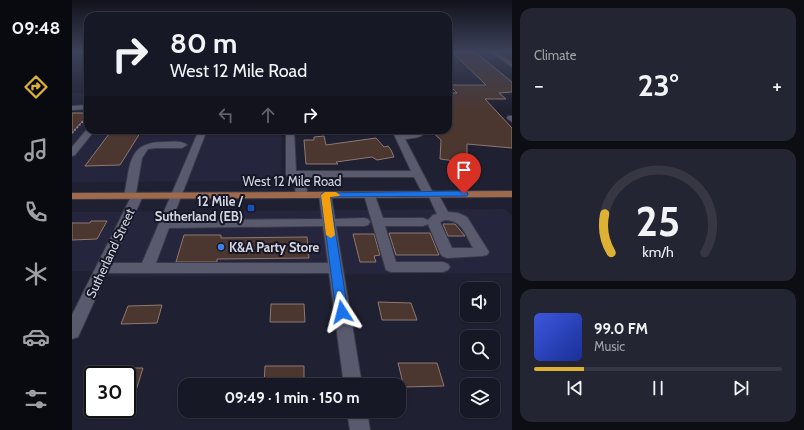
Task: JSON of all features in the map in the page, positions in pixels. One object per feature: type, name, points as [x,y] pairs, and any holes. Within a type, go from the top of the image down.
[{"type":"main road","name":"West 12 Mile Road","points":[[72,196],[512,194]]},
{"type":"street","points":[[72,108],[84,107]]},
{"type":"street","points":[[72,153],[88,134]]},
{"type":"street","points":[[147,268],[201,134]]},
{"type":"street","points":[[290,134],[291,174],[418,174]]},
{"type":"street","points":[[419,134],[398,134],[418,174],[444,216]]},
{"type":"street","name":"Sutherland Street","points":[[72,332],[103,268],[134,196],[133,182],[135,164],[140,151],[144,147],[151,145],[182,144]]},
{"type":"street","points":[[301,174],[301,195]]},
{"type":"street","points":[[370,194],[391,267],[443,267]]},
{"type":"street","points":[[325,195],[352,378]]},
{"type":"street","points":[[164,224],[364,222]]},
{"type":"street","points":[[378,222],[423,222]]},
{"type":"street","points":[[103,268],[335,268]]},
{"type":"street","points":[[358,418],[360,430]]},
{"type":"path","points":[[72,133],[84,120]]},
{"type":"shaded area","points":[[72,93],[84,93],[84,134],[282,134],[281,181],[72,182]]},
{"type":"shaded area","points":[[504,209],[512,215],[512,273],[91,277],[94,271],[72,271],[72,212]]},
{"type":"building","points":[[473,72],[500,72],[512,82],[512,92],[499,93],[506,99],[485,99],[512,128],[512,148],[467,144],[467,161],[440,159],[441,140],[434,134],[452,134],[452,93],[457,93],[452,88],[452,85],[486,85]]},
{"type":"building","points":[[72,113],[84,113],[84,120],[72,133]]},
{"type":"building","points":[[109,134],[139,134],[120,165],[85,166]]},
{"type":"building","points":[[324,136],[326,145],[376,138],[384,147],[388,146],[394,157],[377,160],[372,157],[336,162],[338,164],[306,164],[304,140],[314,140],[314,137]]},
{"type":"building","points":[[91,221],[107,221],[97,239],[72,240],[72,223],[90,223]]},
{"type":"building","points":[[443,224],[455,224],[465,236],[448,236]]},
{"type":"building","points":[[389,233],[430,233],[439,255],[396,255]]},
{"type":"building","points":[[353,234],[374,234],[380,255],[374,256],[376,262],[360,262]]},
{"type":"building","points":[[184,235],[221,235],[221,238],[307,237],[309,258],[217,259],[217,262],[176,262]]},
{"type":"building","points":[[378,302],[411,303],[417,320],[382,320]]},
{"type":"building","points":[[271,304],[304,304],[305,322],[270,322]]},
{"type":"building","points":[[162,305],[157,323],[121,324],[128,306]]},
{"type":"building","points":[[398,363],[437,363],[444,386],[406,387],[406,378],[402,378]]},
{"type":"building","points":[[265,366],[304,366],[304,378],[264,378]]},
{"type":"building","points":[[136,368],[143,368],[136,391]]},
{"type":"slow traffic","points":[[331,235],[325,195],[336,195]]},
{"type":"place","name":"12 Mile / Sutherland (EB)","points":[[251,208]]},
{"type":"place","name":"K&A Party Store","points":[[221,247]]},
{"type":"route","points":[[342,312],[325,195],[464,194]]}]
